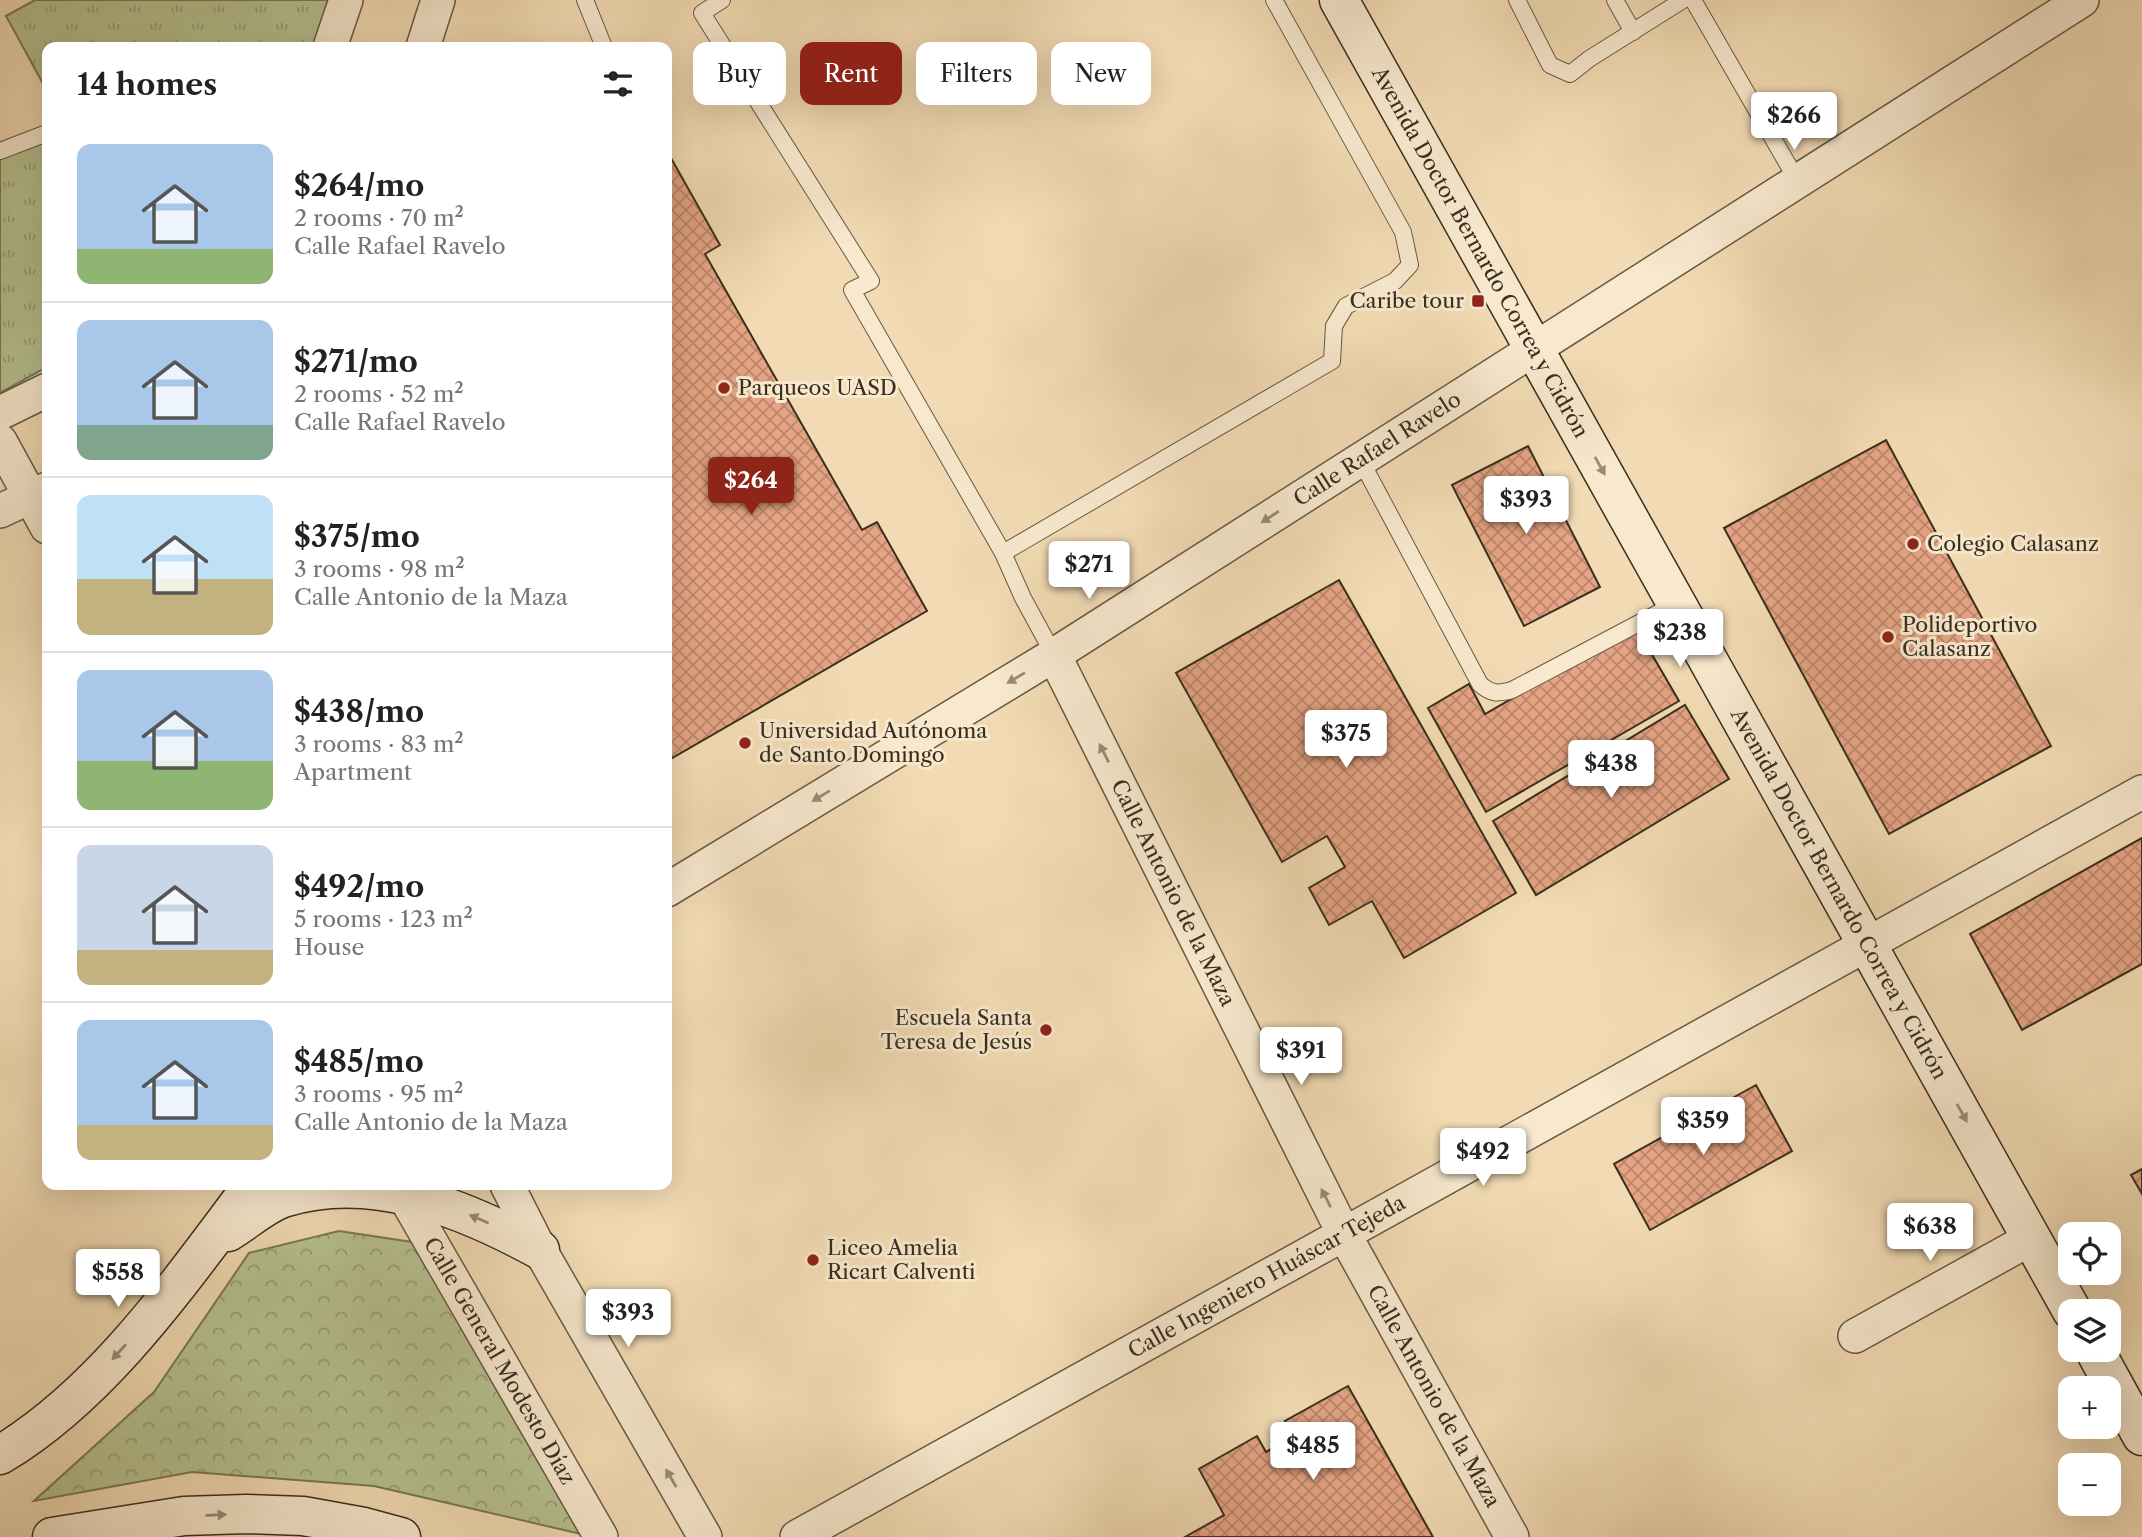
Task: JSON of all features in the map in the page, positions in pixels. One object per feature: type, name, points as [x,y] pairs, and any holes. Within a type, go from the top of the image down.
[{"type":"main road","name":"Avenida Doctor Bernardo Correa y Cidrón","points":[[1339,0],[2065,1299]]},
{"type":"main road","points":[[205,1246],[281,1199],[319,1190]]},
{"type":"main road","points":[[400,1190],[466,1213],[540,1250]]},
{"type":"main road","points":[[0,1455],[78,1398],[163,1305],[240,1195]]},
{"type":"main road","points":[[2101,1362],[2142,1436]]},
{"type":"main road","points":[[52,1537],[184,1516],[246,1514],[303,1516],[401,1537]]},
{"type":"street","points":[[332,42],[346,0]]},
{"type":"street","points":[[425,42],[438,0]]},
{"type":"street","name":"Calle Rafael Ravelo","points":[[672,887],[1054,655],[2082,0]]},
{"type":"street","points":[[0,413],[42,392]]},
{"type":"street","points":[[0,441],[40,493],[0,511]]},
{"type":"street","name":"Calle Antonio de la Maza","points":[[1054,655],[1344,1234],[1512,1537]]},
{"type":"street","name":"Calle Ingeniero Huáscar Tejeda","points":[[797,1537],[2142,792]]},
{"type":"street","name":"Calle General Modesto Díaz","points":[[400,1190],[601,1537]]},
{"type":"street","points":[[510,1190],[540,1250],[705,1537]]},
{"type":"street","points":[[1855,1336],[2032,1238]]},
{"type":"lane","points":[[585,0],[602,42]]},
{"type":"lane","points":[[722,0],[702,13],[871,281],[852,290],[1003,553],[1023,598],[1054,655]]},
{"type":"lane","points":[[1003,553],[1332,361],[1334,326],[1346,306],[1395,281],[1410,265],[1403,232],[1274,0]]},
{"type":"lane","points":[[1517,0],[1550,65],[1570,74],[1683,0]]},
{"type":"lane","points":[[1615,0],[1633,32]]},
{"type":"lane","points":[[1693,0],[1798,182]]},
{"type":"lane","points":[[0,151],[42,135]]},
{"type":"lane","points":[[1360,459],[1480,684],[1490,693],[1512,690],[1678,603]]},
{"type":"green space","points":[[35,0],[332,0],[323,42],[42,42],[42,82],[6,16]]},
{"type":"green space","points":[[42,135],[42,370],[0,393],[0,151]]},
{"type":"green space","points":[[339,1231],[412,1242],[581,1534],[374,1486],[192,1472],[34,1501],[154,1392],[249,1253]]},
{"type":"building","name":"Parqueos UASD","points":[[672,160],[720,245],[705,254],[862,530],[877,522],[927,611],[672,758]]},
{"type":"building","name":"Polideportivo Calasanz","points":[[1886,440],[2051,746],[1889,834],[1724,528]]},
{"type":"building","points":[[1528,446],[1600,587],[1524,626],[1452,485]]},
{"type":"building","points":[[1339,580],[1516,893],[1404,958],[1372,901],[1329,925],[1309,888],[1345,867],[1327,836],[1282,862],[1176,673]]},
{"type":"building","points":[[1633,631],[1640,634],[1679,701],[1486,812],[1428,708],[1469,684],[1485,714]]},
{"type":"building","points":[[1685,705],[1729,779],[1536,895],[1493,821]]},
{"type":"building","points":[[2142,838],[2142,964],[2022,1030],[1970,934]]},
{"type":"building","points":[[1756,1085],[1792,1151],[1650,1230],[1614,1164]]},
{"type":"building","points":[[2142,1169],[2142,1194],[2131,1175]]},
{"type":"building","points":[[1348,1386],[1433,1537],[1185,1537],[1224,1515],[1199,1469],[1257,1436],[1266,1452],[1293,1436],[1285,1421]]},
{"type":"place","name":"Caribe tour","points":[[1478,301]]},
{"type":"place","name":"Parqueos UASD","points":[[724,388]]},
{"type":"place","name":"Colegio Calasanz","points":[[1913,544]]},
{"type":"place","name":"Polideportivo Calasanz","points":[[1888,637]]},
{"type":"place","name":"Universidad Autónoma de Santo Domingo","points":[[745,743]]},
{"type":"place","name":"Escuela Santa Teresa de Jesús","points":[[1046,1030]]},
{"type":"place","name":"Liceo Amelia Ricart Calventi","points":[[813,1260]]}]
